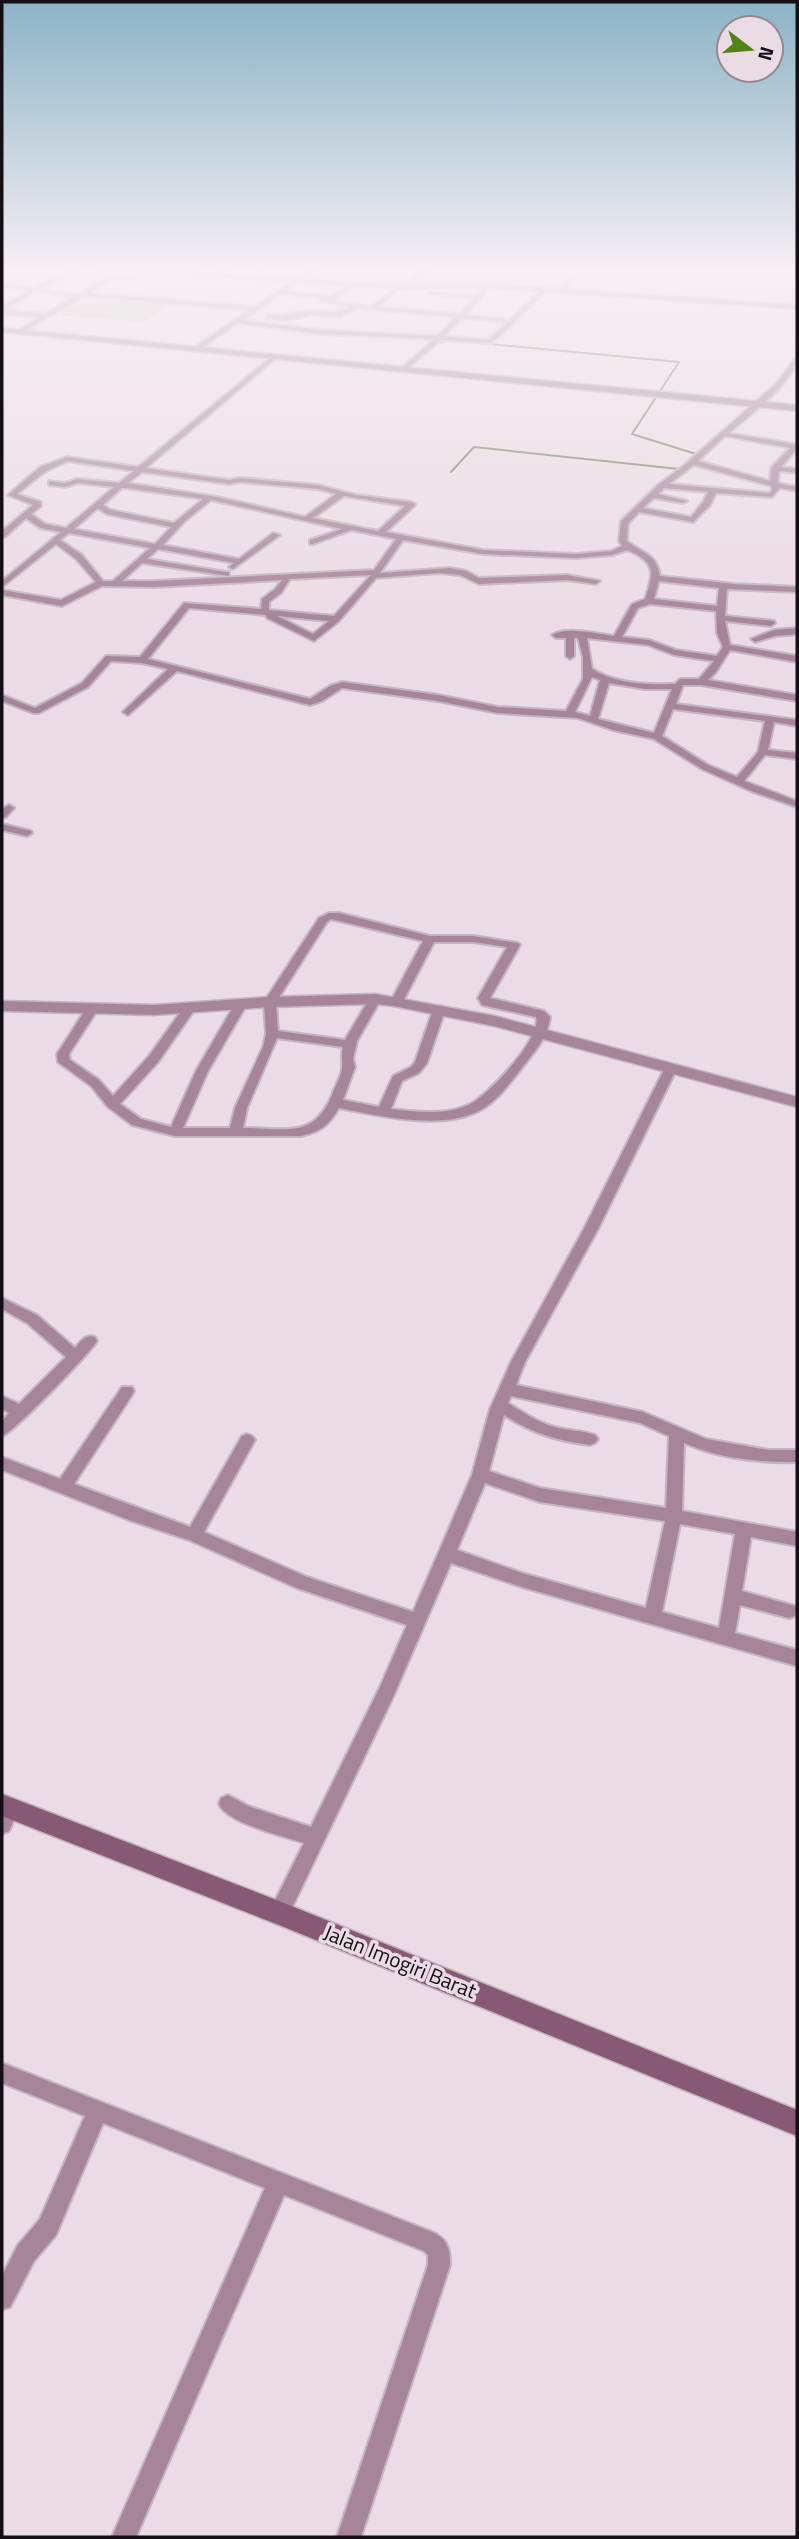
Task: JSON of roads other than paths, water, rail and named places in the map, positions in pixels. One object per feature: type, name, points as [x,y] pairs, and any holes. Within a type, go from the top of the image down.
[{"type":"main road","name":"Jalan Imogiri Barat","points":[[5,1813],[279,1913],[797,2123]]},
{"type":"street","points":[[2,585],[238,387]]},
{"type":"street","points":[[584,387],[797,408]]},
{"type":"street","points":[[649,601],[656,578],[653,563],[623,541],[624,523],[774,387]]},
{"type":"street","points":[[725,434],[797,446]]},
{"type":"street","points":[[662,486],[768,496],[775,493],[775,468],[797,446]]},
{"type":"street","points":[[2,535],[38,504],[12,495],[39,472],[65,460],[231,482],[240,480],[302,485],[411,505],[380,533]]},
{"type":"street","points":[[692,462],[797,488]]},
{"type":"street","points":[[78,481],[99,463]]},
{"type":"street","points":[[775,468],[797,471]]},
{"type":"street","points":[[51,483],[65,485],[78,481],[123,485],[212,498],[349,528],[483,552],[524,556],[594,555],[628,547]]},
{"type":"street","points":[[115,583],[156,548],[173,526],[234,486],[231,482]]},
{"type":"street","points":[[639,510],[693,520],[707,503],[713,490]]},
{"type":"street","points":[[307,519],[343,493]]},
{"type":"street","points":[[653,496],[683,501]]},
{"type":"street","points":[[98,505],[109,512],[173,526]]},
{"type":"street","points":[[27,514],[40,525],[239,561]]},
{"type":"street","points":[[313,541],[349,528]]},
{"type":"street","points":[[201,606],[219,579],[276,535]]},
{"type":"street","points":[[287,578],[278,591],[265,601],[265,610],[268,615],[287,622],[311,638],[318,638],[375,574],[400,538]]},
{"type":"street","points":[[55,540],[79,557],[101,583]]},
{"type":"street","points":[[142,561],[219,579]]},
{"type":"street","points":[[2,593],[62,603],[101,583],[451,571],[465,572],[476,581],[517,581],[570,575],[596,581]]},
{"type":"street","points":[[656,578],[723,586],[797,590]]},
{"type":"street","points":[[723,586],[720,613],[722,636],[727,647]]},
{"type":"street","points":[[617,638],[635,606],[649,601],[771,623]]},
{"type":"street","points":[[142,660],[185,607],[265,610],[336,619]]},
{"type":"street","points":[[755,639],[774,633],[797,631]]},
{"type":"street","points":[[556,635],[617,638],[655,644],[687,655],[719,659]]},
{"type":"street","points":[[570,635],[570,656]]},
{"type":"street","points":[[570,713],[587,683],[589,670],[582,635]]},
{"type":"street","points":[[701,682],[713,670],[727,647]]},
{"type":"street","points":[[727,647],[797,659]]},
{"type":"street","points":[[2,698],[35,712],[85,685],[107,659],[142,660],[173,670],[310,702],[319,700],[333,686],[342,685],[498,710],[570,713],[657,737],[694,761],[738,782],[797,804]]},
{"type":"street","points":[[128,712],[173,670]]},
{"type":"street","points":[[589,670],[606,680],[660,687],[687,681],[701,682],[797,698]]},
{"type":"street","points":[[593,720],[606,680]]},
{"type":"street","points":[[657,737],[678,685]]},
{"type":"street","points":[[671,706],[797,723]]},
{"type":"street","points":[[738,782],[763,752],[770,719]]},
{"type":"street","points":[[763,752],[797,756]]},
{"type":"street","points":[[2,827],[27,833]]},
{"type":"street","points":[[235,1132],[241,1108],[272,1034],[270,1002],[316,928],[329,916],[339,916],[430,939],[472,939],[514,945],[484,998],[485,1002],[544,1017],[541,1034],[502,1086],[473,1108],[449,1115],[384,1111],[337,1103]]},
{"type":"street","points":[[397,1001],[430,939]]},
{"type":"street","points":[[92,1009],[63,1054],[64,1062],[95,1083],[112,1104],[138,1122],[175,1132],[311,1132],[318,1128],[337,1103],[349,1067],[346,1062],[350,1044],[375,999]]},
{"type":"street","points":[[2,1006],[190,1009],[270,1002],[375,999],[397,1001],[541,1034],[797,1102]]},
{"type":"street","points":[[175,1132],[202,1071],[241,1004]]},
{"type":"street","points":[[112,1104],[141,1077],[190,1009]]},
{"type":"street","points":[[384,1111],[397,1079],[415,1070],[421,1063],[439,1010]]},
{"type":"street","points":[[272,1034],[350,1044]]},
{"type":"street","points":[[279,1913],[387,1691],[447,1554],[480,1475],[500,1405],[518,1362],[592,1227],[671,1069]]},
{"type":"street","points":[[2,1303],[32,1319],[75,1357]]},
{"type":"street","points":[[2,1430],[90,1341]]},
{"type":"street","points":[[506,1390],[643,1418],[718,1448],[768,1456],[797,1455]]},
{"type":"street","points":[[64,1486],[127,1391]]},
{"type":"street","points":[[2,1402],[20,1412]]},
{"type":"street","points":[[500,1405],[526,1424],[545,1433],[590,1439]]},
{"type":"street","points":[[653,1616],[674,1516],[677,1433]]},
{"type":"street","points":[[194,1535],[247,1440]]},
{"type":"street","points":[[2,1463],[194,1535],[303,1583],[417,1621]]},
{"type":"street","points":[[480,1475],[540,1495],[797,1539]]},
{"type":"street","points":[[726,1637],[744,1530]]},
{"type":"street","points":[[447,1554],[522,1580],[797,1658]]},
{"type":"street","points":[[733,1596],[789,1611]]},
{"type":"street","points":[[228,1804],[243,1813],[314,1837]]},
{"type":"street","points":[[2,2073],[432,2243],[439,2250],[439,2265],[349,2537]]},
{"type":"street","points":[[2,2299],[26,2253],[48,2227],[98,2111]]},
{"type":"street","points":[[124,2537],[278,2183]]},
{"type":"waterway","points":[[451,472],[474,447],[679,469],[696,454],[632,434],[662,387]]}]
